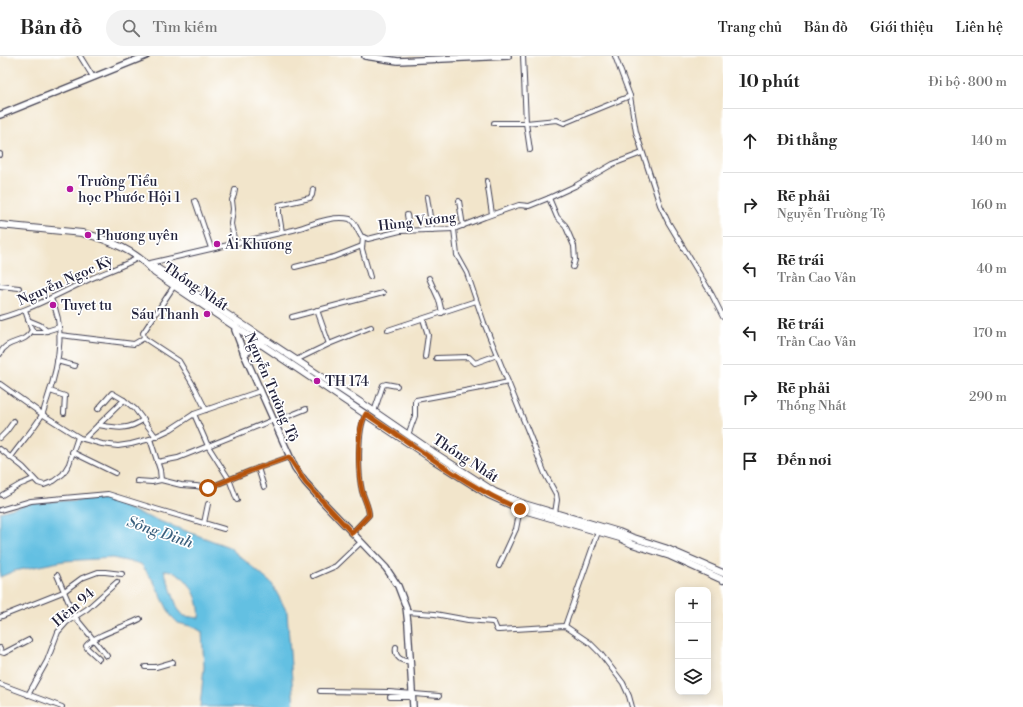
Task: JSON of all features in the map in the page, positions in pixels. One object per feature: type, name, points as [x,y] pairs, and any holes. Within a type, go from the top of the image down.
[{"type":"main road","points":[[0,225],[87,235],[120,247],[148,265]]},
{"type":"main road","name":"Thống Nhất","points":[[148,265],[154,273],[237,324]]},
{"type":"main road","name":"Thống Nhất","points":[[148,265],[157,268],[263,342],[356,403],[374,412],[462,472],[495,492],[518,502],[555,513],[591,527],[598,532],[620,538],[632,544],[670,556],[723,580]]},
{"type":"main road","points":[[244,354],[263,342]]},
{"type":"main road","name":"Thống Nhất","points":[[263,342],[296,360],[356,403],[366,414],[432,459],[476,487],[502,501],[520,509],[591,527],[619,532],[665,548],[723,573]]},
{"type":"street","points":[[80,56],[93,77]]},
{"type":"street","points":[[0,116],[146,56]]},
{"type":"street","points":[[365,56],[399,58],[508,56]]},
{"type":"street","points":[[523,56],[526,123],[530,150]]},
{"type":"street","points":[[615,56],[630,96],[633,120],[642,153],[659,202],[668,222],[712,295],[723,317]]},
{"type":"street","points":[[494,123],[526,123],[557,120],[564,122],[630,96]]},
{"type":"street","name":"Hùng Vương","points":[[148,265],[318,222],[349,218],[353,221],[362,237],[370,239],[394,232],[454,229],[519,205],[529,206],[549,198],[575,186],[613,164],[642,153]]},
{"type":"street","points":[[488,181],[492,214]]},
{"type":"street","points":[[282,232],[279,205],[310,198],[313,189]]},
{"type":"street","points":[[235,190],[232,200],[233,209],[231,224],[235,243]]},
{"type":"street","points":[[427,197],[432,230]]},
{"type":"street","points":[[549,198],[556,217],[565,225],[574,246],[576,260],[574,267]]},
{"type":"street","points":[[195,201],[211,248]]},
{"type":"street","points":[[459,201],[463,226]]},
{"type":"street","points":[[407,215],[410,231]]},
{"type":"street","points":[[454,229],[456,252],[467,273],[484,323],[546,474],[556,494],[557,500],[555,513]]},
{"type":"street","points":[[362,237],[362,246],[370,277]]},
{"type":"street","points":[[295,267],[334,257],[362,246]]},
{"type":"street","name":"Nguyễn Ngọc Kỳ","points":[[0,318],[25,310],[90,279],[122,267],[138,258]]},
{"type":"street","points":[[429,278],[439,300],[442,313]]},
{"type":"street","points":[[0,286],[19,288]]},
{"type":"street","points":[[174,286],[143,332],[144,338],[179,361],[206,410]]},
{"type":"street","points":[[292,317],[382,293]]},
{"type":"street","points":[[11,458],[42,414],[50,391],[60,335],[57,312],[51,298]]},
{"type":"street","points":[[388,330],[476,302]]},
{"type":"street","points":[[25,310],[32,330],[37,333],[60,326]]},
{"type":"street","points":[[317,310],[329,344]]},
{"type":"street","points":[[423,319],[428,335],[425,357]]},
{"type":"street","points":[[28,320],[47,331]]},
{"type":"street","name":"Nguyễn Trường Tộ","points":[[237,324],[244,354],[289,457],[305,482],[394,578],[403,596],[406,612],[413,707]]},
{"type":"street","points":[[296,360],[329,344],[371,327]]},
{"type":"street","points":[[0,354],[3,347],[10,343],[24,339],[29,336],[32,330]]},
{"type":"street","points":[[60,335],[134,344],[144,338]]},
{"type":"street","points":[[436,358],[469,357],[475,364],[497,355]]},
{"type":"street","points":[[56,361],[75,366]]},
{"type":"street","points":[[408,435],[415,416],[416,400],[508,382]]},
{"type":"street","points":[[0,384],[42,414],[78,437],[102,444],[118,446],[156,437],[194,414],[260,391]]},
{"type":"street","points":[[374,412],[384,386],[386,384],[397,386]]},
{"type":"street","points":[[50,391],[65,396],[64,414]]},
{"type":"street","points":[[98,409],[112,393],[135,408],[156,437]]},
{"type":"street","points":[[84,439],[124,400]]},
{"type":"street","points":[[157,462],[173,460],[241,432],[306,409]]},
{"type":"street","points":[[194,414],[208,446],[229,479],[237,500]]},
{"type":"street","points":[[352,533],[369,515],[362,488],[360,459],[361,425],[366,414]]},
{"type":"street","points":[[98,425],[120,428],[130,427],[137,425],[144,419]]},
{"type":"street","points":[[0,438],[14,421]]},
{"type":"street","points":[[0,449],[23,467],[42,485],[54,481],[60,477],[67,466],[78,437]]},
{"type":"street","points":[[150,439],[161,480]]},
{"type":"street","points":[[72,452],[115,473]]},
{"type":"street","points":[[137,481],[152,482],[161,480],[180,485],[206,488],[289,457]]},
{"type":"street","points":[[258,468],[264,487]]},
{"type":"street","points":[[2,495],[21,484],[34,479]]},
{"type":"street","points":[[0,510],[31,501],[108,494],[224,529]]},
{"type":"street","points":[[204,523],[208,504]]},
{"type":"street","points":[[499,566],[516,529],[520,509]]},
{"type":"street","points":[[565,626],[598,532]]},
{"type":"street","points":[[313,576],[336,566],[361,542]]},
{"type":"street","points":[[0,617],[63,592],[82,578],[98,572],[122,574]]},
{"type":"street","points":[[57,575],[75,617],[107,656]]},
{"type":"street","name":"Hẻm 94","points":[[28,695],[47,661],[58,632],[117,582]]},
{"type":"street","points":[[406,612],[435,614],[468,620],[492,622],[499,630],[565,626],[590,643],[600,653],[622,684],[629,696],[632,707]]},
{"type":"street","points":[[99,659],[86,648],[88,644],[94,639],[140,619]]},
{"type":"street","points":[[0,648],[1,653],[13,649],[29,640]]},
{"type":"street","points":[[396,647],[396,654],[400,658],[405,662],[410,661]]},
{"type":"street","points":[[145,668],[156,667],[173,662]]},
{"type":"street","points":[[0,684],[62,707]]},
{"type":"street","points":[[320,691],[388,692],[412,696]]},
{"type":"street","points":[[390,697],[439,696]]},
{"type":"water","name":"Sông Dinh","points":[[109,498],[119,505],[143,515],[229,547],[272,584],[287,612],[294,707],[200,707],[204,667],[202,632],[194,627],[178,623],[171,616],[154,582],[141,564],[112,558],[64,561],[14,571],[0,577],[0,512],[31,503]],"holes":[[[164,570],[179,574],[195,594],[198,602],[199,618],[184,616],[178,609]]]},
{"type":"place","name":"Trường Tiểu học Phước Hội 1","points":[[70,189]]},
{"type":"place","name":"Phương uyên","points":[[88,235]]},
{"type":"place","name":"Ái Khương","points":[[217,244]]},
{"type":"place","name":"Tuyet tu","points":[[53,305]]},
{"type":"place","name":"Sáu Thanh","points":[[207,314]]},
{"type":"place","name":"TH 174","points":[[317,381]]},
{"type":"route","points":[[208,488],[289,457],[305,482],[352,533],[365,521],[369,515],[362,492],[360,459],[361,425],[366,414],[481,490],[520,509]]}]
